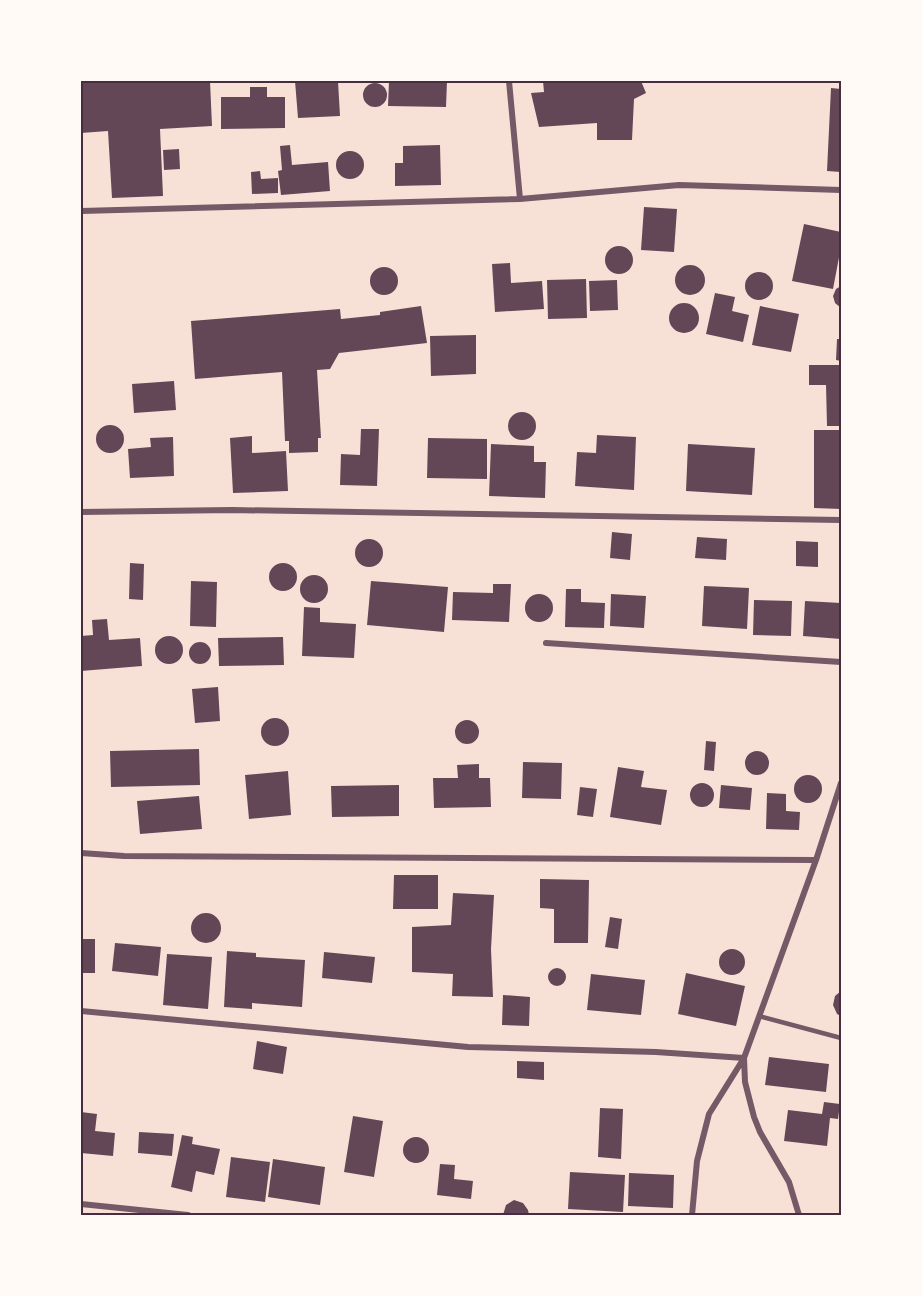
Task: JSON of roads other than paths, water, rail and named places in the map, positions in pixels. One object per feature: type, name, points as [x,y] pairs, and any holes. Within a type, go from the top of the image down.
[{"type":"street","points":[[509,81],[520,199]]},
{"type":"street","points":[[81,210],[520,199],[679,185],[841,190]]},
{"type":"street","points":[[81,512],[232,510],[841,520]]},
{"type":"street","points":[[546,643],[841,662]]},
{"type":"street","points":[[692,1215],[697,1161],[710,1114],[744,1058],[816,860],[841,783]]},
{"type":"street","points":[[81,853],[124,856],[816,860]]},
{"type":"street","points":[[81,1011],[468,1047],[656,1052],[744,1058]]},
{"type":"street","points":[[744,1058],[745,1082],[754,1117],[760,1132],[789,1182],[799,1215]]},
{"type":"street","points":[[81,1204],[188,1215]]},
{"type":"lane","points":[[759,1016],[841,1038]]}]
